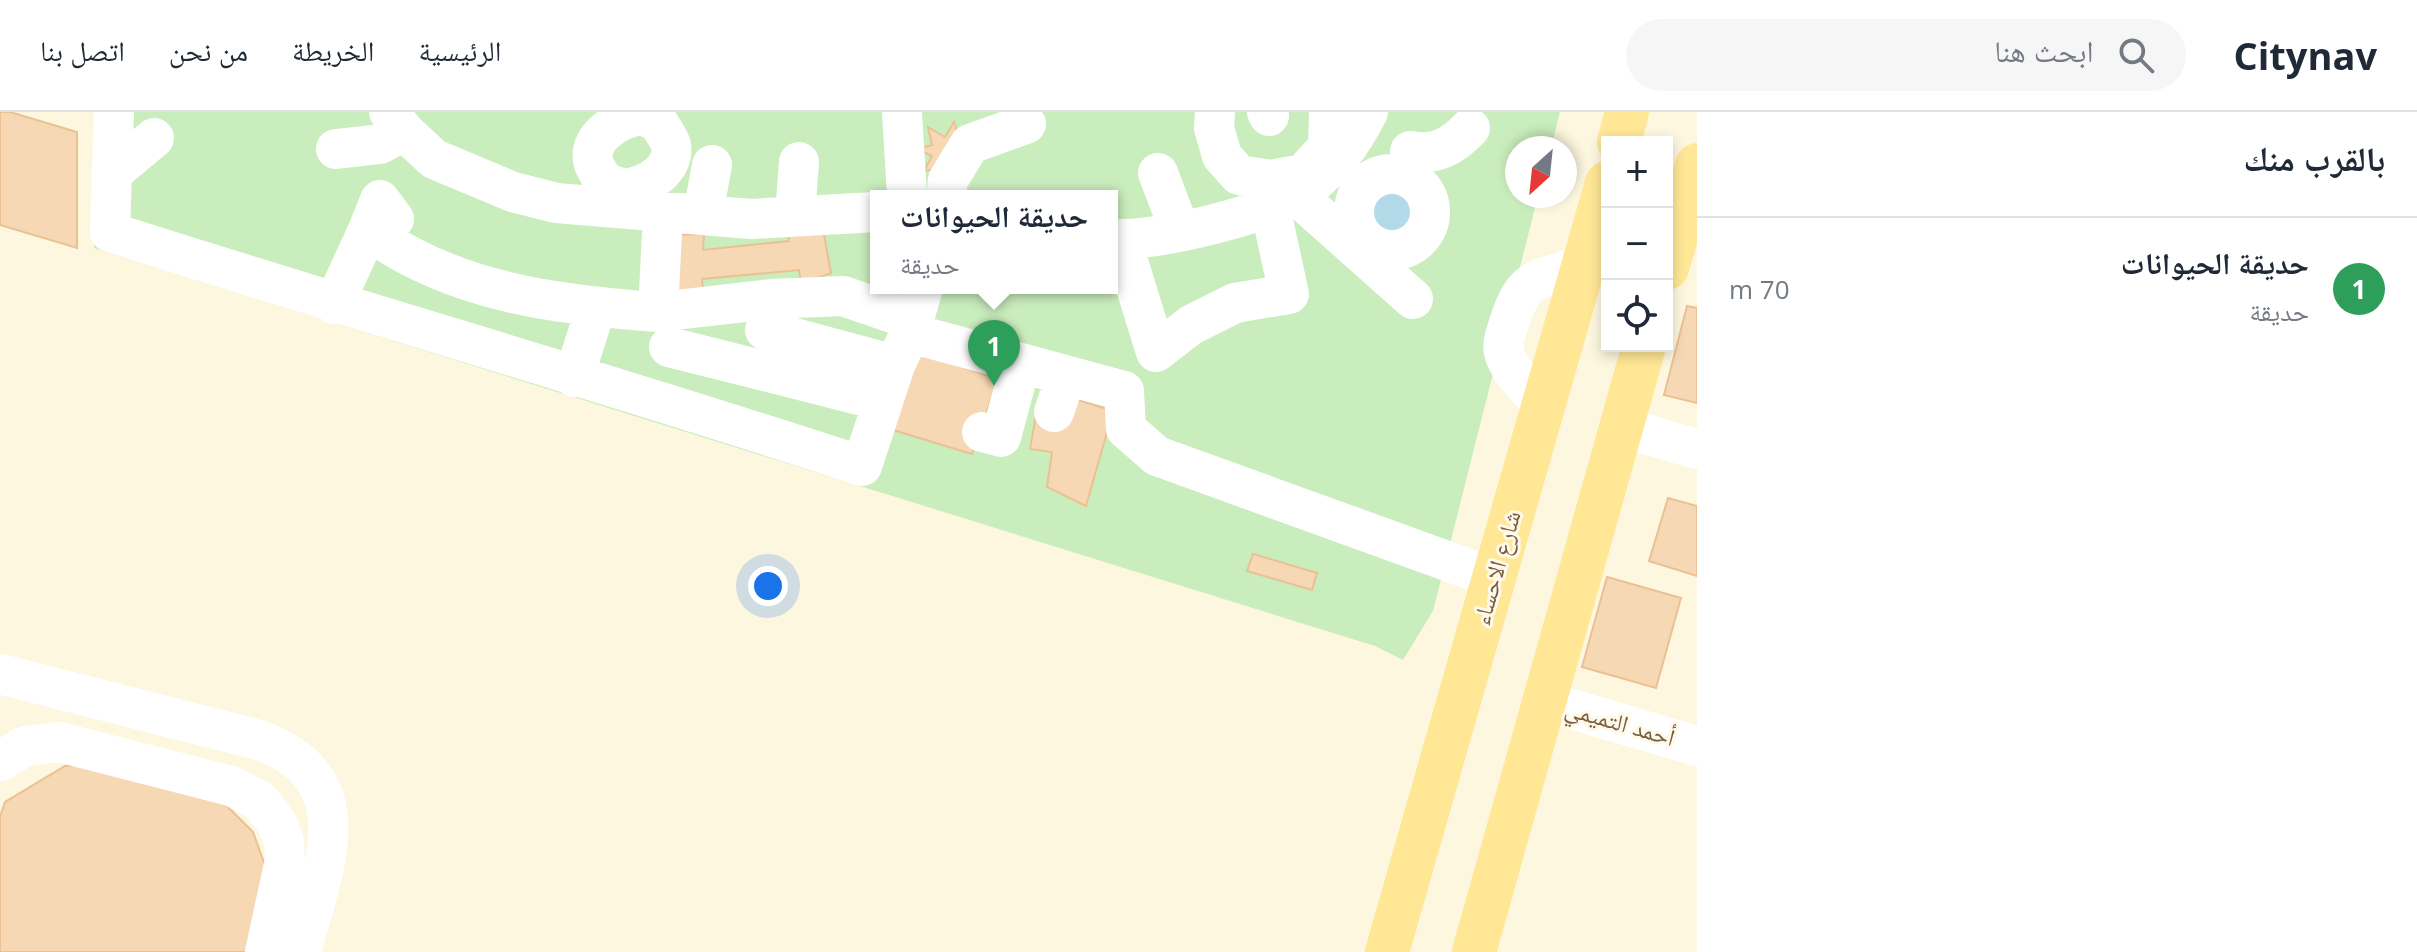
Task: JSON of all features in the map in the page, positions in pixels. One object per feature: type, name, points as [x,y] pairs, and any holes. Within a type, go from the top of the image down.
[{"type":"main road","points":[[1621,136],[1627,112]]},
{"type":"main road","points":[[1673,247],[1697,165]]},
{"type":"main road","name":"شارع الاحساء","points":[[1387,952],[1601,204]]},
{"type":"main road","points":[[1474,952],[1642,352]]},
{"type":"street","points":[[114,112],[110,232],[862,466],[905,341]]},
{"type":"street","points":[[902,112],[907,190]]},
{"type":"street","points":[[1215,112],[1214,128],[1222,156],[1239,175],[1276,193],[1413,299]]},
{"type":"street","points":[[631,114],[642,115],[658,122],[671,146],[669,158],[661,175],[616,197],[593,161],[596,143],[610,125],[631,114]]},
{"type":"street","points":[[1118,239],[1199,228],[1276,193],[1304,190],[1335,163],[1350,121],[1382,150],[1408,163],[1418,152],[1453,146],[1470,128]]},
{"type":"street","points":[[947,190],[948,180],[970,144],[1026,124]]},
{"type":"street","points":[[336,149],[384,125],[438,162],[513,192],[556,203],[616,197],[663,213],[751,219],[870,213]]},
{"type":"street","points":[[111,174],[155,157]]},
{"type":"street","points":[[795,216],[799,162]]},
{"type":"street","points":[[703,214],[712,165]]},
{"type":"street","points":[[1158,173],[1180,231]]},
{"type":"street","points":[[1118,245],[1156,352],[1191,325],[1235,303],[1289,294],[1276,193]]},
{"type":"street","points":[[648,399],[668,322],[663,213]]},
{"type":"street","points":[[334,304],[381,225],[418,262],[482,286],[539,300],[596,307],[668,322],[755,368],[905,341]]},
{"type":"street","points":[[668,322],[760,301],[843,296],[905,341]]},
{"type":"street","points":[[760,301],[905,341],[1021,363],[1060,394],[1124,391],[1126,429],[1157,456],[1494,578]]},
{"type":"street","points":[[739,426],[755,368],[760,301]]},
{"type":"street","points":[[574,377],[596,307]]},
{"type":"street","points":[[982,432],[1001,437],[1021,363]]},
{"type":"street","points":[[1621,427],[1697,449]]},
{"type":"street","points":[[0,674],[259,740],[293,757],[318,786],[330,822],[330,841],[301,952]]},
{"type":"street","name":"أحمد التميمي","points":[[1544,701],[1697,746]]},
{"type":"street","points":[[0,761],[25,746],[59,742],[231,786],[260,801],[278,825],[284,842],[285,860],[265,952]]},
{"type":"green space","points":[[99,112],[1560,112],[1554,136],[1505,136],[1505,208],[1535,208],[1433,611],[1403,660],[1375,646],[94,248]]},
{"type":"water","points":[[1392,185],[1411,193],[1419,212],[1411,231],[1392,239],[1373,231],[1365,212],[1373,193]]},
{"type":"building","points":[[0,112],[10,112],[77,132],[77,248],[0,225]]},
{"type":"building","points":[[954,122],[959,138],[940,168],[924,171],[932,156],[917,149],[932,145],[928,127],[945,137]]},
{"type":"building","points":[[788,229],[823,229],[831,273],[801,284],[799,270],[702,279],[703,288],[675,293],[673,235],[704,234],[703,250],[789,241]]},
{"type":"building","points":[[1687,306],[1697,308],[1697,403],[1664,395]]},
{"type":"building","points":[[918,352],[998,379],[972,454],[893,430]]},
{"type":"building","points":[[1069,397],[1113,411],[1086,506],[1047,487],[1052,452],[1030,449],[1036,415]]},
{"type":"building","points":[[1668,498],[1697,506],[1697,576],[1649,561]]},
{"type":"building","points":[[1253,554],[1317,573],[1312,590],[1247,571]]},
{"type":"building","points":[[1607,577],[1681,598],[1656,688],[1582,667]]},
{"type":"building","points":[[88,764],[225,804],[253,832],[266,868],[246,952],[0,952],[0,817],[5,802],[65,766]]},
{"type":"place","name":"حديقة الحيوانات","points":[[994,386]]}]
